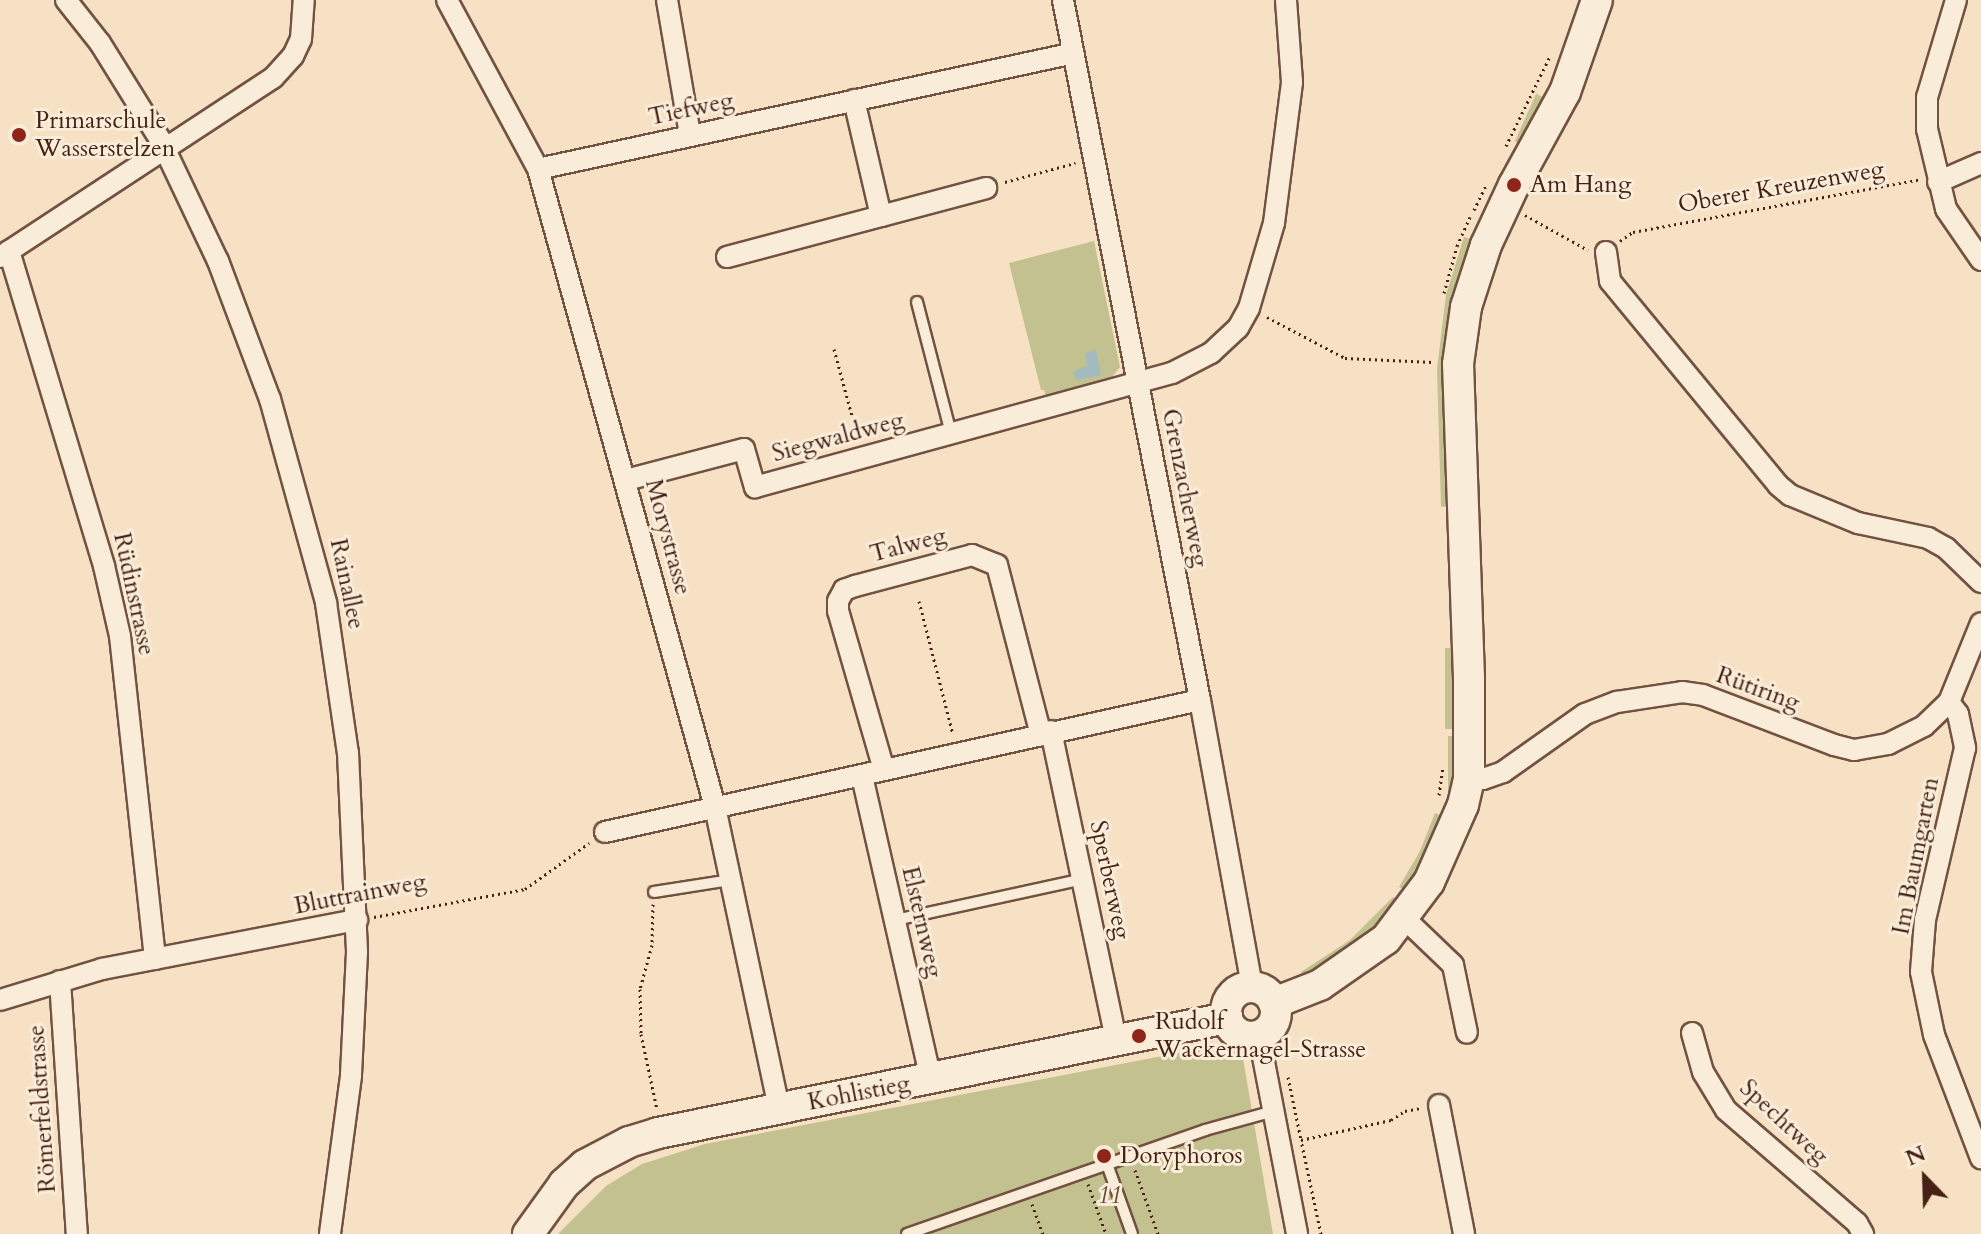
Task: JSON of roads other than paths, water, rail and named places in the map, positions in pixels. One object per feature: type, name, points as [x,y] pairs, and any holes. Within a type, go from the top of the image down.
[{"type":"street","name":"Rainallee","points":[[66,0],[100,43],[165,148],[197,212],[238,310],[270,399],[315,556],[342,702],[354,831],[357,920],[351,1076],[330,1234]]},
{"type":"street","points":[[5,254],[262,86],[286,66],[301,39],[305,22],[304,0]]},
{"type":"street","name":"Morystrasse","points":[[447,0],[538,169],[715,807],[779,1108]]},
{"type":"street","points":[[667,0],[690,135]]},
{"type":"street","name":"Grenzacherweg","points":[[1063,0],[1200,700],[1263,995]]},
{"type":"street","name":"Siegwaldweg","points":[[626,480],[744,449],[755,487],[1137,380],[1172,373],[1196,362],[1238,328],[1249,308],[1274,223],[1286,150],[1292,82],[1286,0]]},
{"type":"street","points":[[1259,1036],[1236,1032],[1227,1018],[1232,996],[1263,995],[1339,973],[1386,939],[1404,918],[1435,869],[1454,830],[1469,779],[1469,678],[1458,364],[1466,307],[1486,245],[1514,185],[1565,92],[1597,0]]},
{"type":"street","points":[[1956,0],[1927,97],[1927,129],[1946,209],[1981,260]]},
{"type":"street","name":"Tiefweg","points":[[538,169],[1074,53]]},
{"type":"street","points":[[854,100],[881,216]]},
{"type":"street","points":[[1937,179],[1981,163]]},
{"type":"street","points":[[727,257],[986,188]]},
{"type":"street","points":[[1596,250],[1610,281],[1778,485],[1790,495],[1858,523],[1928,538],[1946,548],[1981,582]]},
{"type":"street","name":"Rüdinstrasse","points":[[5,254],[104,566],[120,636],[155,959]]},
{"type":"street","name":"Talweg","points":[[884,770],[838,611],[838,601],[844,590],[855,586],[972,555],[997,565],[1046,733]]},
{"type":"street","name":"Rütiring","points":[[1469,779],[1483,779],[1503,772],[1585,714],[1617,702],[1682,692],[1703,695],[1854,750],[1888,744],[1924,726],[1949,702],[1981,623]]},
{"type":"street","points":[[605,832],[1200,700]]},
{"type":"street","name":"Im Baumgarten","points":[[1949,702],[1958,714],[1965,748],[1925,920],[1921,972],[1934,1035],[1981,1158]]},
{"type":"street","name":"Sperberweg","points":[[1046,733],[1083,879],[1116,1040]]},
{"type":"street","name":"Elsternweg","points":[[862,776],[931,1079]]},
{"type":"street","points":[[1404,918],[1453,965],[1467,1033]]},
{"type":"street","name":"Bluttrainweg","points":[[0,1000],[60,981],[155,959],[357,920]]},
{"type":"street","name":"Römerfeldstrasse","points":[[60,981],[77,1234]]},
{"type":"street","points":[[1259,1036],[1275,1019],[1263,995]]},
{"type":"street","name":"Kohlistieg","points":[[528,1234],[564,1184],[585,1165],[629,1142],[779,1108],[1227,1018]]},
{"type":"street","name":"Spechtweg","points":[[1692,1033],[1703,1072],[1726,1110],[1857,1223],[1863,1234]]},
{"type":"street","points":[[1259,1036],[1297,1234]]},
{"type":"street","points":[[1439,1105],[1464,1234]]},
{"type":"lane","points":[[917,302],[951,433]]},
{"type":"lane","points":[[895,920],[1083,879]]},
{"type":"lane","points":[[654,892],[731,880]]},
{"type":"lane","points":[[907,1234],[1130,1156],[1274,1111]]},
{"type":"lane","points":[[1107,1164],[1132,1234]]},
{"type":"water","points":[[1096,350],[1101,375],[1076,380],[1074,371],[1087,366],[1085,353]]},
{"type":"place","name":"Primarschule Wasserstelzen","points":[[19,135]]},
{"type":"place","name":"Am Hang","points":[[1514,185]]},
{"type":"place","name":"Rudolf Wackernagel-Strasse","points":[[1139,1036]]},
{"type":"place","name":"Doryphoros","points":[[1104,1156]]},
{"type":"park label","name":"11","points":[[1109,1196]]}]
